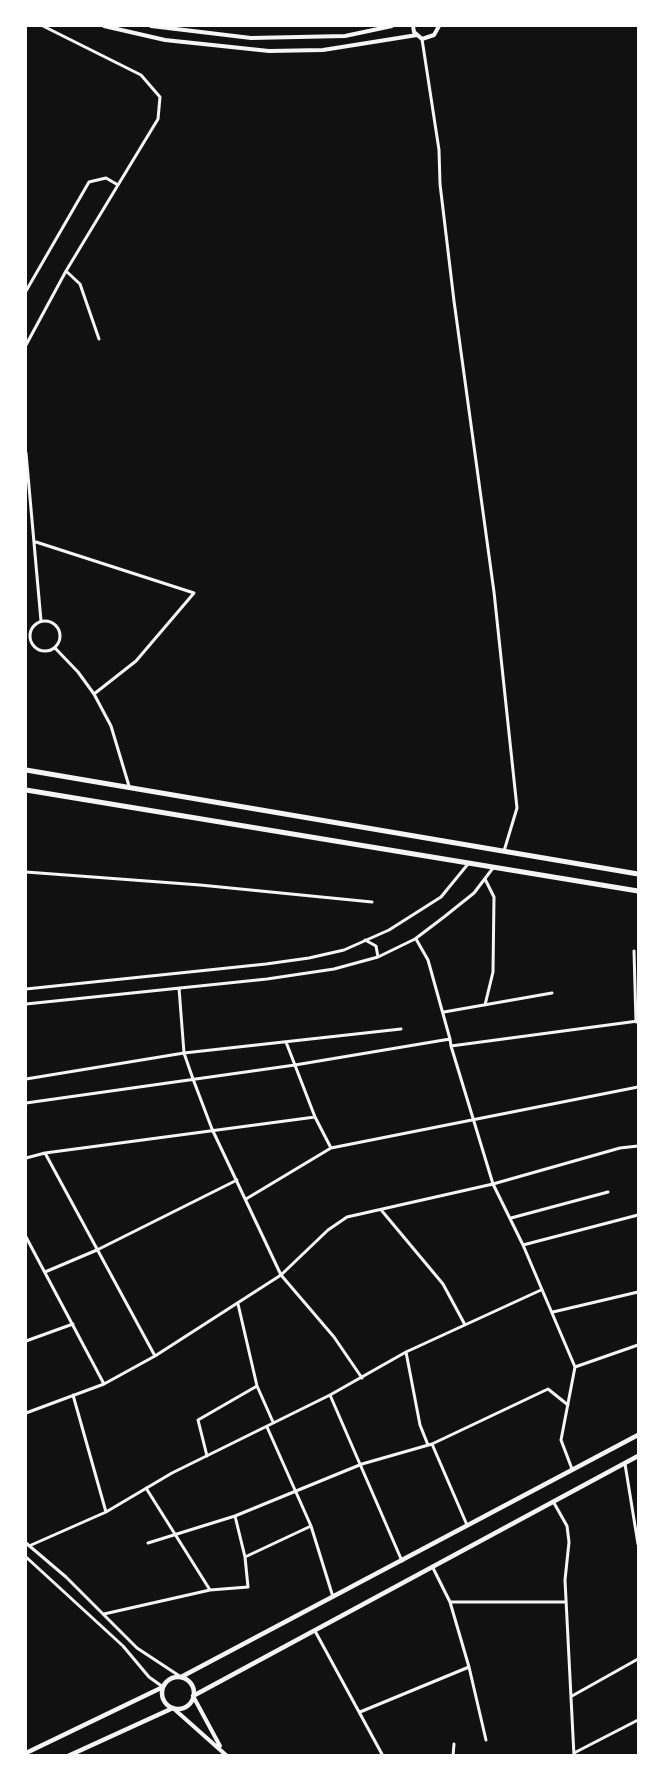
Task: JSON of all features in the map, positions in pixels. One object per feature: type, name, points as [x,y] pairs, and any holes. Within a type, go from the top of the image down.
[{"type":"highway","points":[[26,771],[129,786],[639,874]]},
{"type":"highway","points":[[26,790],[639,891]]},
{"type":"main road","points":[[26,1753],[163,1688],[169,1680],[181,1677],[639,1434]]},
{"type":"main road","points":[[69,1755],[173,1708],[184,1707],[193,1696],[639,1456]]},
{"type":"main road","points":[[181,1677],[191,1684],[193,1696]]},
{"type":"main road","points":[[163,1688],[165,1702],[173,1708]]},
{"type":"street","points":[[26,345],[66,271],[158,119],[160,97],[141,75],[43,26]]},
{"type":"street","points":[[104,26],[165,40],[269,51],[323,51],[417,35]]},
{"type":"street","points":[[151,26],[251,38],[345,36],[392,26]]},
{"type":"street","points":[[413,26],[417,35],[422,39],[440,150],[440,184],[453,301],[494,592],[517,808],[504,851]]},
{"type":"street","points":[[422,39],[434,35],[440,26]]},
{"type":"street","points":[[26,291],[89,182],[106,178],[118,185]]},
{"type":"street","points":[[66,271],[80,284],[99,339]]},
{"type":"street","points":[[26,453],[36,542],[41,621]]},
{"type":"street","points":[[36,542],[194,593],[136,661],[94,694]]},
{"type":"street","points":[[41,621],[52,622],[59,630],[60,639],[55,648],[41,651],[28,642],[30,631],[41,621]]},
{"type":"street","points":[[55,648],[78,672],[94,694],[111,726],[129,786]]},
{"type":"street","points":[[26,989],[309,958],[344,950],[389,930],[441,897],[468,864]]},
{"type":"street","points":[[26,1004],[334,969],[378,957],[415,939],[474,893],[493,868]]},
{"type":"street","points":[[26,872],[200,885],[372,902]]},
{"type":"street","points":[[484,879],[494,897],[493,972],[485,1005]]},
{"type":"street","points":[[415,939],[428,960],[472,1120],[493,1184],[511,1218],[576,1367],[561,1440],[572,1470]]},
{"type":"street","points":[[365,940],[376,946],[378,957]]},
{"type":"street","points":[[451,1046],[637,1022],[634,951]]},
{"type":"street","points":[[179,988],[184,1053],[193,1079],[213,1129],[281,1275],[334,1337],[362,1378]]},
{"type":"street","points":[[444,1012],[552,993]]},
{"type":"street","points":[[26,1079],[184,1053],[401,1029]]},
{"type":"street","points":[[26,1103],[295,1065],[450,1039]]},
{"type":"street","points":[[286,1042],[315,1117],[331,1149]]},
{"type":"street","points":[[246,1199],[331,1149],[639,1087]]},
{"type":"street","points":[[26,1158],[45,1153],[213,1129],[315,1117]]},
{"type":"street","points":[[26,1413],[104,1384],[155,1356],[281,1275],[328,1230],[347,1217],[493,1184],[620,1148],[639,1146]]},
{"type":"street","points":[[45,1153],[155,1356]]},
{"type":"street","points":[[45,1272],[98,1250],[237,1180]]},
{"type":"street","points":[[511,1218],[608,1192]]},
{"type":"street","points":[[381,1211],[443,1284],[464,1323]]},
{"type":"street","points":[[523,1245],[639,1215]]},
{"type":"street","points":[[26,1237],[104,1384]]},
{"type":"street","points":[[181,1677],[137,1648],[66,1577],[27,1545],[106,1512],[146,1487],[330,1395],[406,1352],[464,1323],[541,1290]]},
{"type":"street","points":[[552,1313],[639,1292]]},
{"type":"street","points":[[238,1304],[257,1386],[273,1422]]},
{"type":"street","points":[[26,1340],[73,1324]]},
{"type":"street","points":[[576,1367],[639,1345]]},
{"type":"street","points":[[406,1352],[420,1425],[468,1525]]},
{"type":"street","points":[[207,1456],[198,1420],[257,1386]]},
{"type":"street","points":[[148,1543],[177,1536],[235,1516],[362,1464],[430,1444],[548,1389],[567,1405]]},
{"type":"street","points":[[73,1395],[106,1512]]},
{"type":"street","points":[[330,1395],[362,1464],[402,1561]]},
{"type":"street","points":[[267,1427],[311,1526],[333,1597]]},
{"type":"street","points":[[625,1464],[637,1514],[639,1544]]},
{"type":"street","points":[[146,1487],[210,1590]]},
{"type":"street","points":[[554,1503],[567,1526],[569,1542],[565,1580],[574,1754],[639,1720]]},
{"type":"street","points":[[104,1614],[210,1590],[248,1587],[245,1557],[235,1516]]},
{"type":"street","points":[[245,1557],[311,1526]]},
{"type":"street","points":[[26,1557],[123,1646],[149,1677],[163,1688]]},
{"type":"street","points":[[433,1568],[450,1602],[469,1667],[486,1740]]},
{"type":"street","points":[[450,1602],[566,1602]]},
{"type":"street","points":[[315,1631],[383,1755]]},
{"type":"street","points":[[571,1696],[639,1659]]},
{"type":"street","points":[[360,1712],[469,1667]]},
{"type":"street","points":[[193,1696],[222,1750]]},
{"type":"street","points":[[173,1708],[227,1755]]},
{"type":"street","points":[[453,1755],[454,1744]]}]
